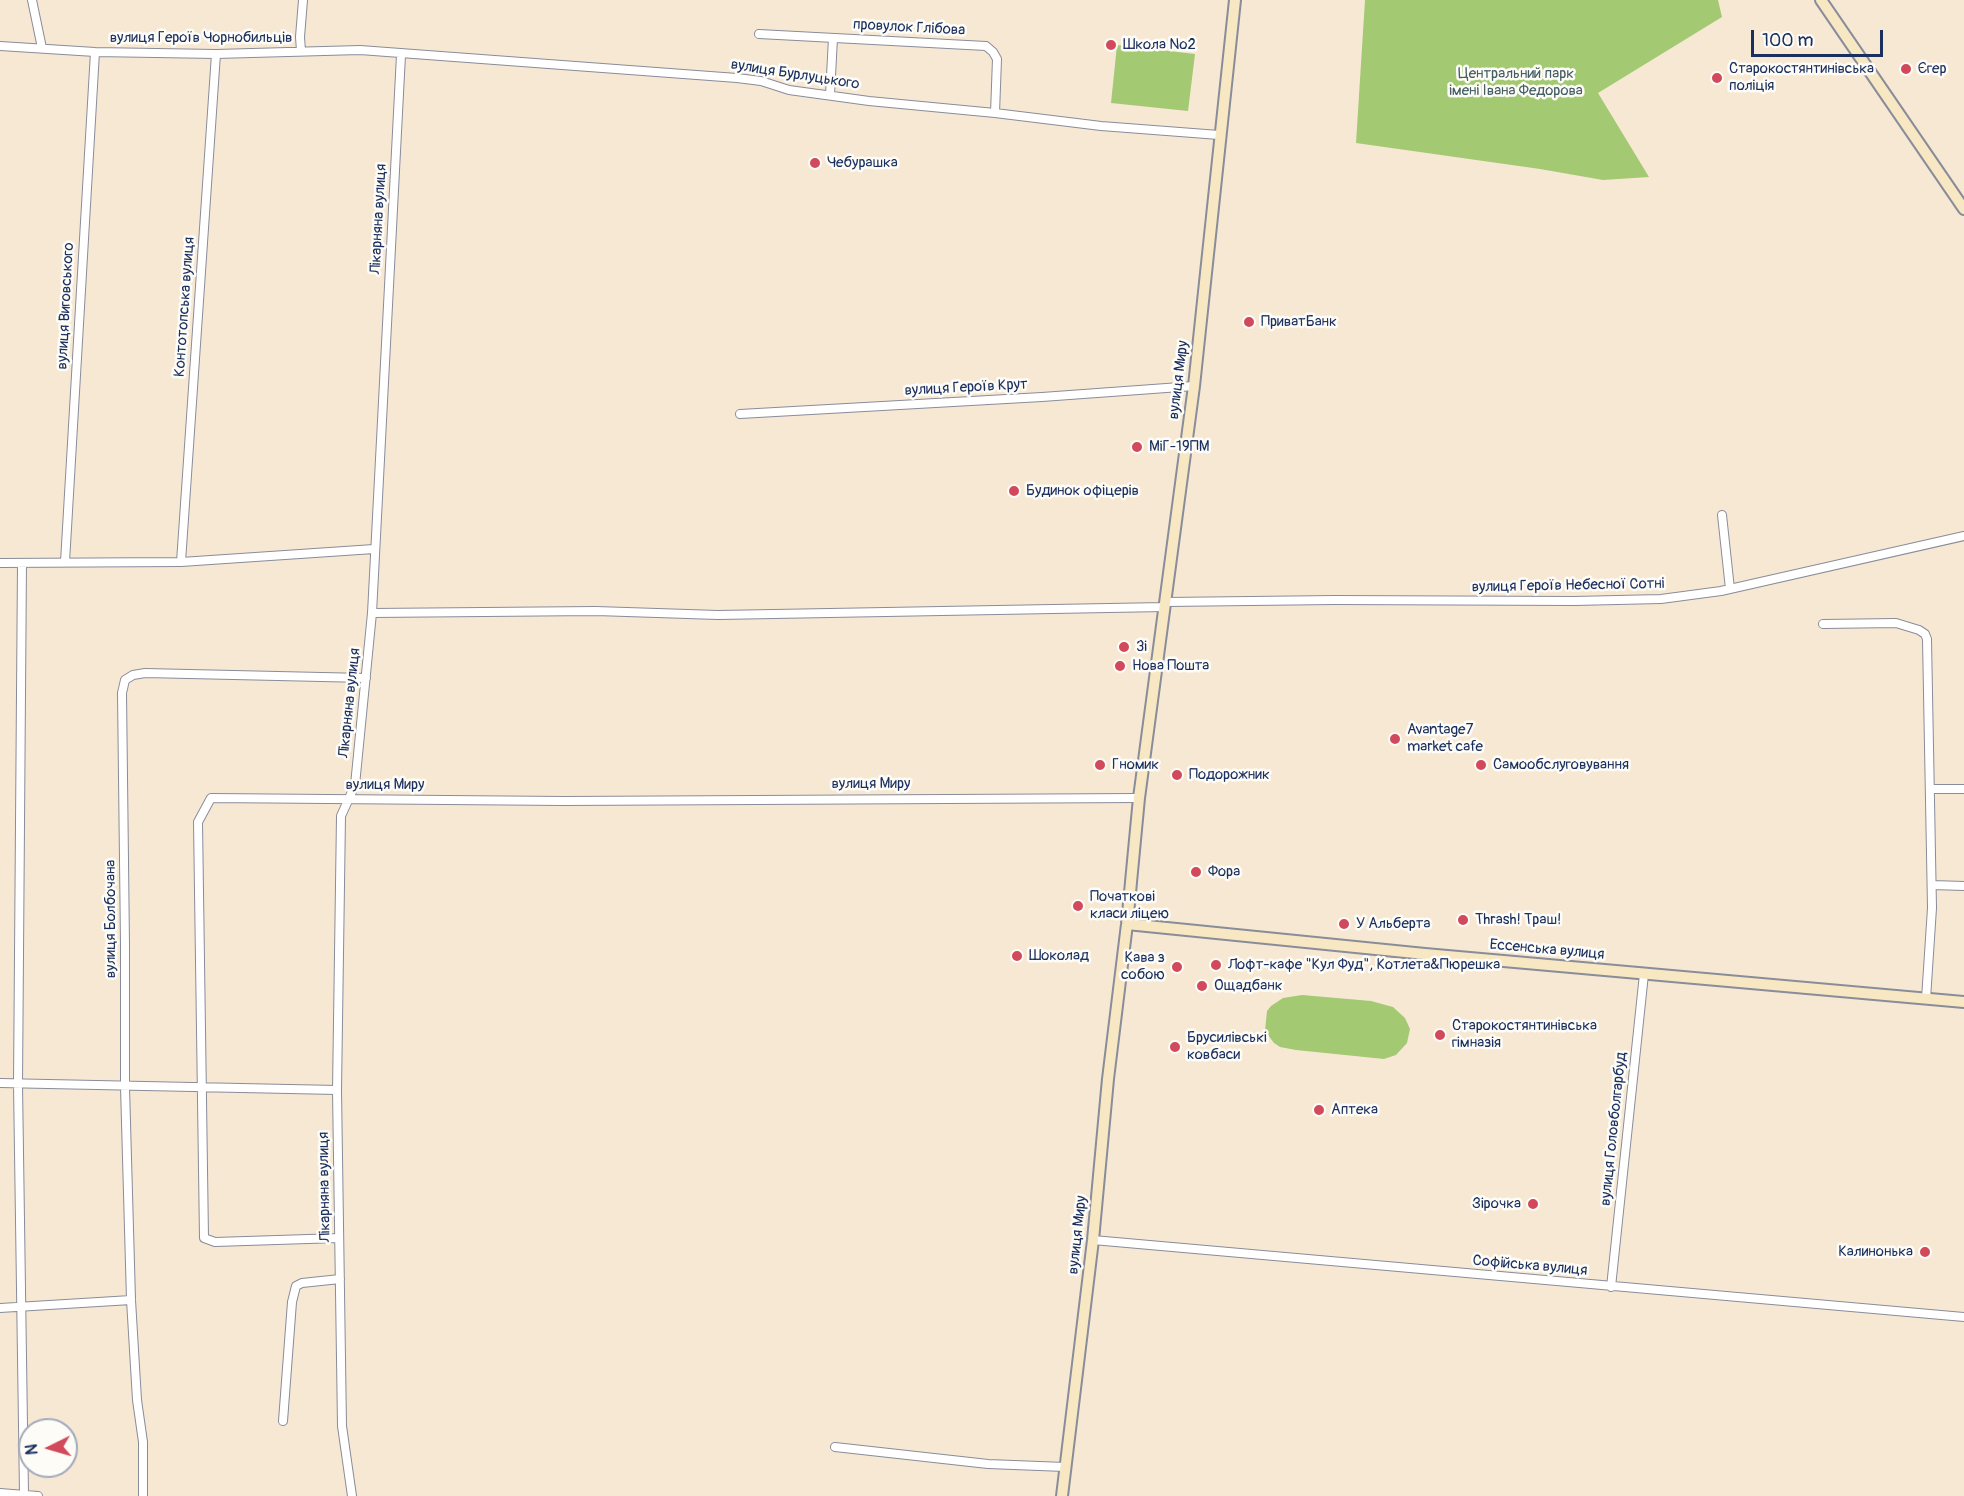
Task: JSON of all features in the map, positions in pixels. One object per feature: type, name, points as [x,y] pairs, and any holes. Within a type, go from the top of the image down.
[{"type":"main road","name":"вулиця Миру","points":[[1062,1496],[1093,1240],[1139,798],[1194,386],[1235,0]]},
{"type":"main road","points":[[1821,0],[1964,208]]},
{"type":"main road","name":"Ессенська вулиця","points":[[1127,924],[1300,942],[1964,1002]]},
{"type":"street","points":[[32,0],[42,48]]},
{"type":"street","points":[[301,51],[303,0]]},
{"type":"street","name":"провулок Глібова","points":[[759,34],[986,46],[997,58],[995,113]]},
{"type":"street","points":[[830,96],[833,38]]},
{"type":"street","name":"вулиця Героїв Чорнобильців","points":[[0,46],[95,52],[216,54],[360,50],[401,55]]},
{"type":"street","name":"вулиця Виговського","points":[[65,562],[95,52]]},
{"type":"street","name":"Контотопська вулиця","points":[[181,562],[216,54]]},
{"type":"street","name":"вулиця Бурлуцького","points":[[401,55],[737,78],[761,81],[789,90],[830,96],[1101,126],[1219,135]]},
{"type":"street","name":"Лікарняна вулиця","points":[[352,1496],[342,1426],[337,1090],[341,816],[356,785],[372,613],[401,55]]},
{"type":"street","name":"вулиця Героїв Крут","points":[[740,414],[1042,398],[1194,386]]},
{"type":"street","points":[[1722,515],[1730,589]]},
{"type":"street","name":"вулиця Героїв Небесної Сотні","points":[[372,613],[596,611],[718,615],[1335,600],[1574,602],[1661,598],[1730,589],[1964,536]]},
{"type":"street","points":[[0,563],[181,562],[374,549]]},
{"type":"street","points":[[22,562],[18,1084],[24,1494]]},
{"type":"street","points":[[1823,624],[1896,624],[1919,630],[1925,634],[1927,639],[1932,885],[1926,999]]},
{"type":"street","name":"вулиця Болбочана","points":[[143,1496],[143,1442],[137,1400],[131,1300],[124,1087],[122,693],[125,680],[133,675],[145,673],[366,678]]},
{"type":"street","points":[[1930,789],[1964,789]]},
{"type":"street","name":"вулиця Миру","points":[[339,1238],[215,1242],[204,1238],[200,1086],[198,822],[211,798],[348,800],[1139,798]]},
{"type":"street","points":[[1932,885],[1964,886]]},
{"type":"street","name":"вулиця Головболгарбуд","points":[[1611,1287],[1644,974]]},
{"type":"street","points":[[0,1083],[337,1090]]},
{"type":"street","name":"Софійська вулиця","points":[[1093,1240],[1964,1317]]},
{"type":"street","points":[[283,1421],[292,1302],[296,1286],[302,1283],[340,1280]]},
{"type":"street","points":[[0,1308],[131,1300]]},
{"type":"street","points":[[835,1447],[988,1464],[1065,1467]]},
{"type":"street","points":[[0,1493],[38,1496]]},
{"type":"green space","name":"Центральний парк імені Івана Федорова","points":[[1365,0],[1718,0],[1722,17],[1598,93],[1649,177],[1603,180],[1356,143]]},
{"type":"green space","points":[[1117,45],[1195,54],[1188,111],[1111,103]]},
{"type":"green space","points":[[1302,995],[1371,1001],[1393,1007],[1405,1018],[1410,1029],[1407,1043],[1396,1055],[1384,1059],[1280,1047],[1265,1031],[1267,1011],[1283,998]]},
{"type":"place","name":"Школа №2","points":[[1111,45]]},
{"type":"place","name":"Єгер","points":[[1906,69]]},
{"type":"place","name":"Старокостянтинівська поліція","points":[[1717,78]]},
{"type":"place","name":"Чебурашка","points":[[815,163]]},
{"type":"place","name":"ПриватБанк","points":[[1249,322]]},
{"type":"place","name":"МіГ-19ПМ","points":[[1137,447]]},
{"type":"place","name":"Будинок офіцерів","points":[[1014,491]]},
{"type":"place","name":"3і","points":[[1124,647]]},
{"type":"place","name":"Нова Пошта","points":[[1120,666]]},
{"type":"place","name":"Avantage7 market cafe","points":[[1395,739]]},
{"type":"place","name":"Гномик","points":[[1100,765]]},
{"type":"place","name":"Самообслуговування","points":[[1481,765]]},
{"type":"place","name":"Подорожник","points":[[1177,775]]},
{"type":"place","name":"Фора","points":[[1196,872]]},
{"type":"place","name":"Початкові класи ліцею","points":[[1078,906]]},
{"type":"place","name":"Thrash! Траш!","points":[[1463,920]]},
{"type":"place","name":"У Альберта","points":[[1344,924]]},
{"type":"place","name":"Шоколад","points":[[1017,956]]},
{"type":"place","name":"Лофт-кафе \"Кул Фуд\", Котлета&Пюрешка","points":[[1216,965]]},
{"type":"place","name":"Кава з собою","points":[[1177,967]]},
{"type":"place","name":"Ощадбанк","points":[[1202,986]]},
{"type":"place","name":"Старокостянтинівська гімназія","points":[[1440,1035]]},
{"type":"place","name":"Брусилівські ковбаси","points":[[1175,1047]]},
{"type":"place","name":"Аптека","points":[[1319,1110]]},
{"type":"place","name":"Зірочка","points":[[1533,1204]]},
{"type":"place","name":"Калинонька","points":[[1925,1252]]}]
